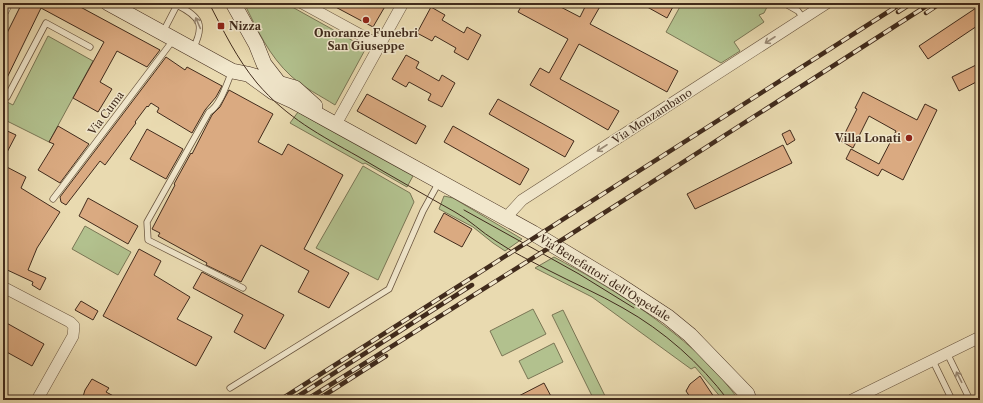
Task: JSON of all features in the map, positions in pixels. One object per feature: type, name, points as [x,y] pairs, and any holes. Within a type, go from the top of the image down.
[{"type":"main road","points":[[108,3],[232,71],[278,83]]},
{"type":"main road","points":[[233,3],[256,44],[264,64],[278,83],[294,94]]},
{"type":"main road","points":[[232,71],[250,64],[255,54],[256,44]]},
{"type":"main road","points":[[256,44],[294,94]]},
{"type":"main road","points":[[251,76],[273,92],[294,94]]},
{"type":"main road","name":"Via Benefattori dell'Ospedale","points":[[294,94],[336,124],[507,219],[616,283],[668,317],[690,335],[751,398]]},
{"type":"street","points":[[3,12],[7,3]]},
{"type":"street","points":[[302,3],[379,45]]},
{"type":"street","points":[[336,124],[403,3]]},
{"type":"street","name":"Via Monzambano","points":[[507,219],[522,200],[827,3]]},
{"type":"street","points":[[3,287],[70,322],[74,326],[74,336],[37,400]]},
{"type":"street","points":[[852,400],[980,337]]},
{"type":"lane","points":[[784,3],[798,11],[803,18]]},
{"type":"lane","name":"Via Cuma","points":[[53,200],[168,36],[177,5],[188,10],[194,15],[199,23],[199,36],[192,49]]},
{"type":"lane","points":[[3,95],[7,97],[46,23],[90,47]]},
{"type":"lane","points":[[232,71],[214,109],[209,112],[147,222],[148,240],[243,288]]},
{"type":"lane","points":[[230,388],[389,289],[423,211],[440,182]]},
{"type":"lane","points":[[947,353],[969,400]]},
{"type":"lane","points":[[933,361],[952,400]]},
{"type":"green space","points":[[244,3],[285,3],[366,48],[335,105],[301,84],[283,68],[264,42]]},
{"type":"green space","points":[[682,3],[769,3],[764,13],[759,15],[764,22],[734,42],[740,51],[721,63],[666,32]]},
{"type":"green space","points":[[48,36],[93,61],[49,142],[3,119],[3,100],[13,105]]},
{"type":"green space","points":[[298,112],[413,176],[407,187],[290,123]]},
{"type":"green space","points":[[363,166],[410,193],[414,202],[378,280],[316,248]]},
{"type":"green space","points":[[444,196],[453,198],[522,239],[505,251],[473,227],[439,209]]},
{"type":"green space","points":[[85,226],[131,252],[118,275],[72,249]]},
{"type":"green space","points":[[554,257],[616,292],[674,333],[710,365],[739,400],[723,400],[695,367],[691,369],[592,297],[535,268]]},
{"type":"green space","points":[[533,309],[546,334],[502,356],[490,331]]},
{"type":"green space","points":[[563,310],[607,400],[594,400],[552,315]]},
{"type":"green space","points":[[554,343],[563,362],[528,379],[519,361]]},
{"type":"building","points":[[22,3],[73,3],[160,50],[147,67],[117,51],[100,82],[112,89],[98,112],[73,98],[104,42],[41,8],[3,86],[3,41]]},
{"type":"building","points":[[328,3],[387,3],[373,27]]},
{"type":"building","points":[[523,3],[553,3],[580,17],[587,3],[602,3],[590,24],[678,71],[667,92],[579,44],[560,79],[619,111],[608,130],[530,85],[540,68],[549,73],[568,39],[518,12]]},
{"type":"building","points":[[640,3],[675,3],[667,18]]},
{"type":"building","points":[[431,7],[445,15],[442,20],[464,33],[467,27],[481,35],[468,60],[454,52],[456,48],[435,36],[432,41],[417,33]]},
{"type":"building","points":[[976,8],[980,14],[980,24],[928,59],[919,46]]},
{"type":"building","points":[[406,55],[419,62],[416,68],[439,81],[442,75],[455,83],[442,107],[428,100],[431,94],[409,82],[406,87],[392,79]]},
{"type":"building","points":[[166,57],[185,70],[187,67],[222,86],[216,97],[205,110],[192,133],[157,112],[159,108],[151,103],[135,122],[136,123],[105,165],[100,161],[66,205],[61,202],[60,197]]},
{"type":"building","points":[[980,63],[980,80],[959,91],[952,77]]},
{"type":"building","points":[[229,90],[273,114],[258,142],[282,155],[288,144],[343,175],[304,249],[349,273],[329,308],[298,292],[309,271],[261,245],[241,282],[206,265],[207,263],[158,236],[160,233],[152,229],[175,185],[174,184],[191,153],[192,154],[212,115],[220,107]]},
{"type":"building","name":"Villa Lonati","points":[[863,92],[917,120],[925,104],[937,110],[903,180],[882,169],[878,176],[846,159],[851,149],[879,164],[896,131],[869,116],[853,148],[841,141],[857,109],[855,108]]},
{"type":"building","points":[[367,94],[426,126],[416,144],[357,111]]},
{"type":"building","points":[[498,99],[574,141],[565,157],[489,114]]},
{"type":"building","points":[[58,126],[89,144],[60,183],[38,170],[54,144],[49,142]]},
{"type":"building","points":[[453,126],[529,169],[520,185],[444,142]]},
{"type":"building","points":[[3,129],[16,135],[3,160]]},
{"type":"building","points":[[147,129],[183,149],[166,179],[130,159]]},
{"type":"building","points":[[790,130],[795,140],[787,145],[782,134]]},
{"type":"building","points":[[783,145],[792,163],[695,209],[687,194]]},
{"type":"building","points":[[3,165],[26,177],[21,188],[60,212],[37,248],[28,270],[46,278],[40,290],[32,285],[33,282],[3,268],[3,225],[7,217],[3,215]]},
{"type":"building","points":[[88,198],[138,226],[128,244],[79,216]]},
{"type":"building","points":[[444,213],[472,229],[462,247],[434,232]]},
{"type":"building","points":[[139,249],[161,261],[154,275],[190,297],[177,319],[212,337],[196,366],[103,316]]},
{"type":"building","points":[[202,272],[284,315],[265,349],[234,332],[243,315],[193,288]]},
{"type":"building","points":[[81,301],[98,311],[93,320],[75,310]]},
{"type":"building","points":[[3,321],[44,344],[32,366],[3,350]]},
{"type":"building","points":[[700,376],[716,400],[692,400],[686,391],[690,384]]},
{"type":"building","points":[[92,379],[109,388],[106,392],[121,400],[82,400],[85,390]]},
{"type":"building","points":[[544,383],[553,400],[511,400]]},
{"type":"tram line","points":[[209,3],[231,44],[250,74],[268,95],[292,116],[331,141],[460,215],[508,249],[605,298],[638,317],[667,337],[706,373],[728,400]]},
{"type":"tram line","points":[[464,210],[579,274],[634,308]]},
{"type":"railway","points":[[280,400],[902,3]]},
{"type":"railway","points":[[898,12],[912,3]]},
{"type":"railway","points":[[306,400],[568,236],[931,3]]},
{"type":"railway","points":[[926,13],[941,3]]},
{"type":"railway","points":[[292,400],[472,285]]},
{"type":"railway","points":[[317,400],[386,356]]},
{"type":"place","name":"Onoranze Funebri San Giuseppe","points":[[366,20]]},
{"type":"place","name":"Nizza","points":[[221,26]]},
{"type":"place","name":"Villa Lonati","points":[[909,138]]}]
